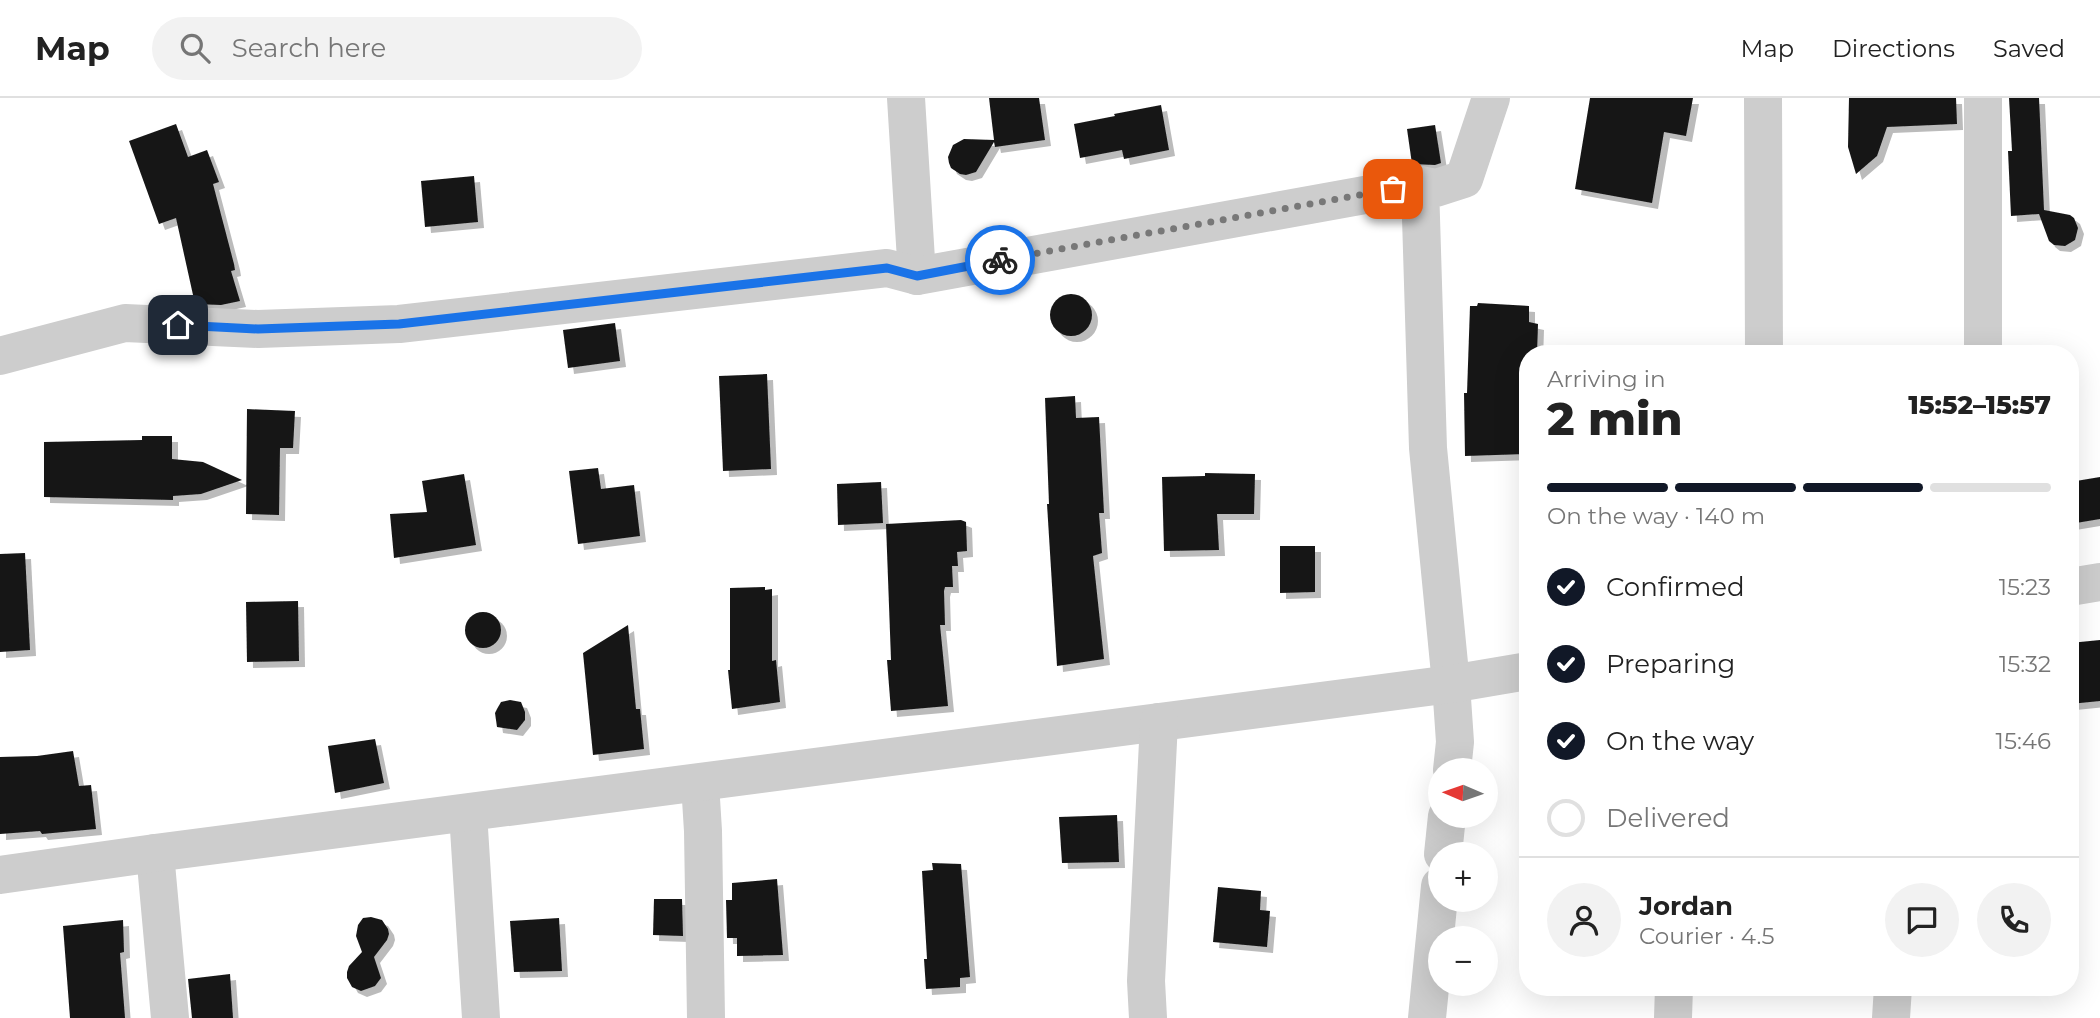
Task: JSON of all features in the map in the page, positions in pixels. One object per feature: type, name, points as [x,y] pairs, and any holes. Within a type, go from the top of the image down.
[{"type":"street","points":[[906,98],[917,276]]},
{"type":"street","points":[[0,356],[125,323],[258,329],[399,324],[887,268],[917,276],[1420,185],[1436,188],[1464,179],[1491,98]]},
{"type":"street","points":[[1763,98],[1764,345]]},
{"type":"street","points":[[1983,98],[1983,345]]},
{"type":"street","points":[[1420,185],[1428,447],[1451,684],[1455,742],[1453,758]]},
{"type":"street","points":[[2079,586],[2100,582]]},
{"type":"street","points":[[0,875],[1451,684],[1519,673]]},
{"type":"street","points":[[1148,1018],[1146,981],[1159,722]]},
{"type":"street","points":[[700,783],[706,1018]]},
{"type":"street","points":[[468,813],[481,1018]]},
{"type":"street","points":[[155,853],[170,1018]]},
{"type":"street","points":[[1427,1018],[1437,912]]},
{"type":"street","points":[[1673,1018],[1674,996]]},
{"type":"street","points":[[1891,1018],[1892,996]]},
{"type":"building","points":[[989,98],[1039,98],[1045,140],[995,147],[994,142],[976,172],[960,174],[951,168],[949,163],[948,157],[953,145],[964,139],[994,140]]},
{"type":"building","points":[[1590,98],[1693,98],[1686,136],[1664,132],[1652,203],[1575,189]]},
{"type":"building","points":[[1849,98],[1956,98],[1957,124],[1887,127],[1877,156],[1856,174],[1848,147]]},
{"type":"building","points":[[2009,98],[2039,98],[2044,210],[2070,215],[2078,228],[2075,240],[2065,246],[2054,245],[2049,241],[2039,214],[2011,216],[2008,151],[2012,151]]},
{"type":"building","points":[[1161,105],[1169,150],[1124,159],[1122,150],[1080,158],[1074,124]]},
{"type":"building","points":[[176,124],[188,157],[207,150],[219,182],[213,184],[234,264],[235,270],[231,271],[240,301],[221,305],[195,304],[176,218],[159,224],[129,141]]},
{"type":"building","points":[[1435,125],[1441,163],[1412,164],[1407,129]]},
{"type":"building","points":[[474,176],[478,222],[425,227],[421,181]]},
{"type":"building","points":[[1071,294],[1086,300],[1092,315],[1086,330],[1071,336],[1056,330],[1050,315],[1056,300]]},
{"type":"building","points":[[1478,303],[1529,306],[1529,322],[1538,324],[1537,345],[1519,345],[1519,454],[1465,456],[1464,393],[1467,393],[1470,306],[1477,306]]},
{"type":"building","points":[[615,323],[620,361],[568,368],[563,330]]},
{"type":"building","points":[[767,374],[771,469],[723,471],[719,376]]},
{"type":"building","points":[[1075,396],[1076,418],[1099,417],[1104,513],[1099,513],[1102,553],[1093,556],[1104,659],[1057,666],[1047,504],[1045,398]]},
{"type":"building","points":[[247,409],[295,411],[293,448],[280,448],[279,515],[246,514]]},
{"type":"building","points":[[142,436],[172,436],[172,459],[203,462],[242,480],[201,494],[173,496],[173,500],[44,497],[44,442],[142,440]]},
{"type":"building","points":[[598,468],[601,489],[634,485],[640,536],[578,544],[569,471]]},
{"type":"building","points":[[1205,473],[1255,474],[1254,514],[1217,514],[1219,550],[1164,551],[1162,477],[1205,476]]},
{"type":"building","points":[[464,474],[476,545],[394,558],[390,514],[427,512],[422,481]]},
{"type":"building","points":[[2100,477],[2100,519],[2079,522],[2079,480]]},
{"type":"building","points":[[881,482],[883,523],[838,525],[837,484]]},
{"type":"building","points":[[961,520],[966,522],[967,551],[957,552],[958,566],[952,566],[953,587],[945,587],[944,591],[945,625],[940,625],[948,706],[891,711],[887,660],[891,660],[886,524]]},
{"type":"building","points":[[1280,546],[1315,546],[1315,592],[1280,593]]},
{"type":"building","points":[[25,553],[30,650],[0,652],[0,554]]},
{"type":"building","points":[[765,587],[765,590],[772,589],[772,661],[776,660],[780,702],[732,709],[728,670],[730,588]]},
{"type":"building","points":[[298,601],[299,661],[247,662],[246,602]]},
{"type":"building","points":[[483,612],[496,617],[501,630],[496,643],[483,648],[470,643],[465,630],[470,617]]},
{"type":"building","points":[[628,625],[636,709],[640,709],[644,749],[593,755],[583,653]]},
{"type":"building","points":[[2100,640],[2100,701],[2079,703],[2079,642]]},
{"type":"building","points":[[501,702],[521,702],[525,712],[525,720],[517,730],[497,727],[495,713]]},
{"type":"building","points":[[375,739],[384,783],[335,793],[328,746]]},
{"type":"building","points":[[73,751],[79,786],[91,785],[96,829],[42,834],[40,831],[0,834],[0,757]]},
{"type":"building","points":[[1117,815],[1119,862],[1062,863],[1059,817]]},
{"type":"building","points":[[932,863],[961,864],[970,977],[960,978],[960,987],[926,989],[922,871],[933,870]]},
{"type":"building","points":[[777,879],[783,955],[737,956],[737,938],[727,938],[726,900],[732,900],[732,883]]},
{"type":"building","points":[[1218,887],[1261,891],[1260,910],[1270,911],[1267,947],[1213,942]]},
{"type":"building","points":[[654,899],[682,899],[683,936],[653,935]]},
{"type":"building","points":[[363,918],[382,920],[389,934],[374,957],[381,978],[375,986],[361,991],[352,987],[347,972],[362,952],[356,936],[358,925]]},
{"type":"building","points":[[559,918],[562,971],[514,972],[510,921]]},
{"type":"building","points":[[123,920],[124,952],[120,953],[125,1018],[70,1018],[63,926]]},
{"type":"building","points":[[230,974],[233,1018],[192,1018],[188,979]]},
{"type":"way so far","points":[[1000,260],[1393,189]]},
{"type":"route","points":[[178,325],[258,329],[399,324],[887,268],[917,276],[1000,260]]}]
